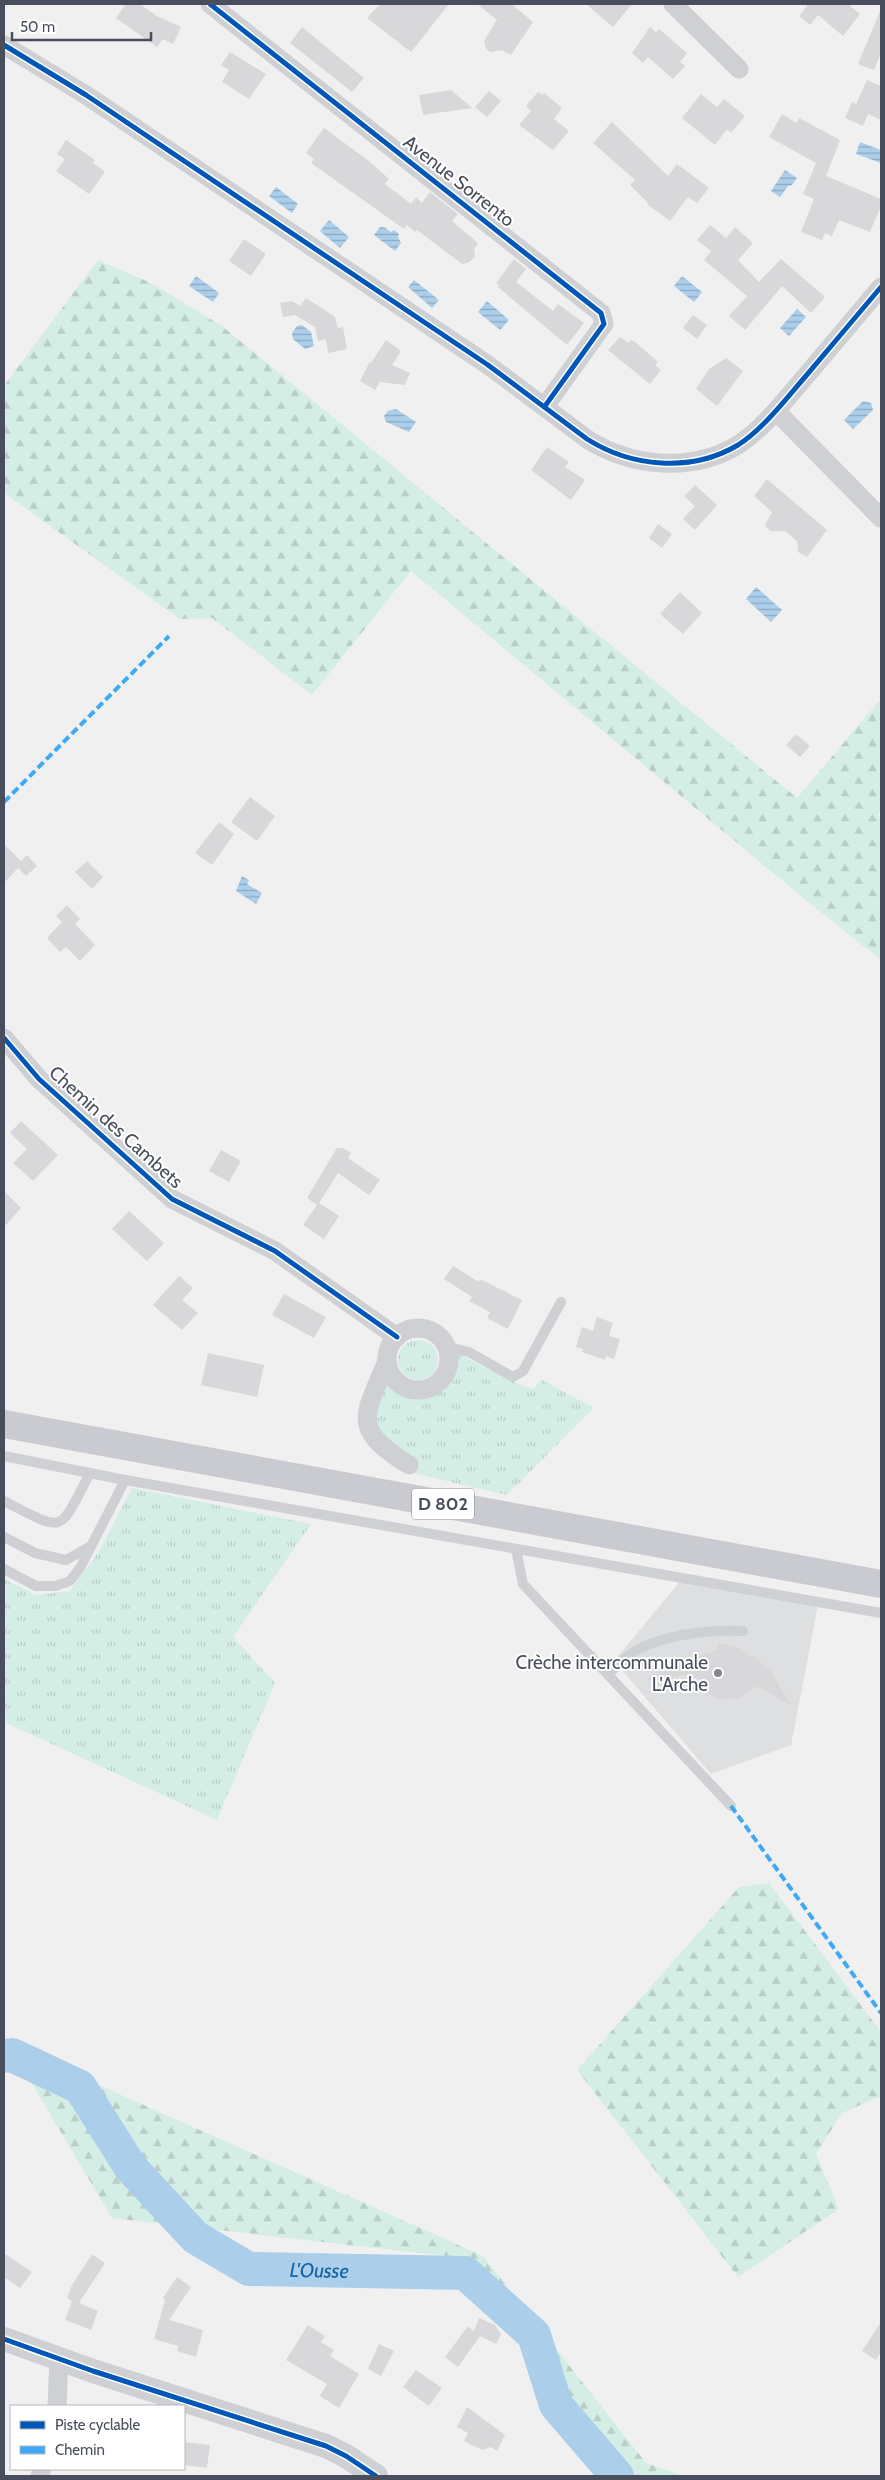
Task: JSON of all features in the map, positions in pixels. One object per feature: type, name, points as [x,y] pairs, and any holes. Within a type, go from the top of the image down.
[{"type":"main road","name":"D 802","points":[[4,1424],[881,1584]]},
{"type":"street","name":"Avenue Sorrento","points":[[210,4],[602,313],[604,324],[545,406]]},
{"type":"street","points":[[673,4],[739,68]]},
{"type":"street","points":[[4,45],[86,95],[488,365],[603,449],[630,459],[667,463],[694,461],[717,456],[739,444],[776,411],[881,287]]},
{"type":"street","points":[[776,411],[881,518]]},
{"type":"street","name":"Chemin des Cambets","points":[[4,1038],[39,1079],[172,1199],[275,1251],[396,1337]]},
{"type":"street","points":[[387,1361],[389,1371],[395,1380],[404,1387],[414,1390],[425,1389],[434,1385],[442,1378],[449,1358],[446,1347],[441,1339],[424,1329],[414,1328],[396,1337],[388,1352],[387,1361],[366,1414],[368,1429],[394,1456],[409,1465]]},
{"type":"street","points":[[4,2339],[59,2359],[326,2446],[376,2476]]},
{"type":"street","points":[[57,2405],[59,2359]]},
{"type":"lane","points":[[446,1347],[468,1352],[513,1376],[524,1371],[561,1302]]},
{"type":"lane","points":[[4,1456],[125,1480],[881,1613]]},
{"type":"lane","points":[[4,1501],[51,1524],[62,1522],[69,1514],[90,1473]]},
{"type":"lane","points":[[4,1569],[36,1586],[55,1586],[70,1581],[80,1568],[125,1480]]},
{"type":"lane","points":[[4,1536],[35,1553],[66,1560],[84,1551],[92,1544]]},
{"type":"lane","points":[[516,1549],[523,1584],[731,1806]]},
{"type":"lane","points":[[608,1673],[638,1649],[679,1636],[714,1630],[743,1632]]},
{"type":"shaded area","points":[[682,1579],[819,1600],[791,1745],[711,1774],[614,1661]]},
{"type":"green space","points":[[98,260],[151,283],[222,326],[797,798],[879,701],[881,703],[881,811],[877,815],[881,820],[881,960],[808,902],[411,571],[312,695],[212,618],[180,619],[4,493],[4,386]]},
{"type":"green space","points":[[414,1340],[422,1340],[429,1343],[435,1349],[438,1360],[435,1371],[429,1377],[422,1380],[414,1380],[407,1377],[401,1371],[398,1364],[398,1356],[401,1349],[407,1343]]},
{"type":"green space","points":[[459,1354],[515,1383],[533,1389],[542,1380],[594,1408],[507,1495],[408,1472],[384,1440],[369,1413],[388,1382],[411,1395],[435,1395],[448,1383],[454,1360]]},
{"type":"green space","points":[[132,1488],[311,1524],[233,1637],[275,1683],[217,1820],[4,1722],[4,1579],[36,1595],[70,1591],[99,1551]]},
{"type":"green space","points":[[769,1883],[881,2032],[881,2096],[842,2113],[816,2154],[839,2209],[738,2277],[577,2070],[739,1887]]},
{"type":"green space","points":[[9,2045],[483,2256],[646,2463],[684,2476],[620,2476],[455,2257],[112,2218]]},
{"type":"water","points":[[860,142],[881,150],[881,163],[856,154]]},
{"type":"water","points":[[785,170],[797,178],[780,197],[771,191]]},
{"type":"water","points":[[276,187],[298,204],[292,213],[269,196]]},
{"type":"water","points":[[329,220],[349,237],[340,248],[320,231]]},
{"type":"water","points":[[380,227],[384,227],[391,232],[394,230],[399,234],[398,237],[401,243],[395,251],[374,235]]},
{"type":"water","points":[[196,276],[219,293],[213,302],[189,286]]},
{"type":"water","points":[[682,276],[702,292],[694,302],[674,286]]},
{"type":"water","points":[[414,280],[439,300],[432,308],[408,287]]},
{"type":"water","points":[[487,301],[509,320],[500,330],[478,312]]},
{"type":"water","points":[[797,309],[806,317],[789,336],[780,328]]},
{"type":"water","points":[[302,325],[311,332],[314,346],[305,349],[293,339],[292,333],[297,326]]},
{"type":"water","points":[[863,401],[871,403],[873,410],[853,429],[844,420]]},
{"type":"water","points":[[396,409],[416,422],[409,432],[386,422],[384,416],[388,411]]},
{"type":"water","points":[[756,587],[782,610],[771,622],[746,599]]},
{"type":"water","points":[[242,876],[249,880],[247,884],[262,893],[256,904],[236,891]]},
{"type":"building","points":[[126,4],[140,4],[157,16],[181,27],[173,44],[163,39],[157,47],[116,18]]},
{"type":"building","points":[[380,4],[449,4],[411,52],[367,18]]},
{"type":"building","points":[[477,4],[512,4],[533,22],[511,55],[502,50],[490,52],[486,49],[484,41],[497,20]]},
{"type":"building","points":[[586,4],[632,4],[613,27]]},
{"type":"building","points":[[804,4],[848,4],[860,14],[843,36],[818,15],[810,25],[799,16],[807,6]]},
{"type":"building","points":[[881,9],[881,53],[874,70],[858,64]]},
{"type":"building","points":[[302,27],[364,78],[352,92],[290,43]]},
{"type":"building","points":[[650,27],[656,32],[659,29],[687,53],[680,62],[685,66],[673,79],[648,57],[643,63],[632,53]]},
{"type":"building","points":[[230,52],[266,74],[249,99],[222,82],[229,70],[221,65]]},
{"type":"building","points":[[867,80],[881,86],[881,120],[868,114],[863,126],[845,118],[852,102],[856,104]]},
{"type":"building","points":[[451,90],[472,108],[423,115],[419,95]]},
{"type":"building","points":[[489,91],[501,101],[487,117],[475,107]]},
{"type":"building","points":[[538,92],[543,95],[544,93],[562,108],[554,119],[569,131],[553,150],[519,125],[531,111],[526,106]]},
{"type":"building","points":[[701,94],[717,107],[724,99],[745,116],[731,133],[727,129],[715,145],[682,118]]},
{"type":"building","points":[[782,114],[796,123],[799,118],[840,140],[826,176],[881,199],[881,206],[870,232],[839,220],[832,236],[825,233],[822,240],[801,232],[814,199],[803,194],[816,163],[769,137]]},
{"type":"building","points":[[612,122],[668,176],[677,164],[709,188],[697,203],[688,197],[670,221],[647,204],[630,185],[635,180],[593,143]]},
{"type":"building","points":[[324,128],[369,161],[389,179],[385,184],[411,204],[416,197],[422,203],[430,192],[458,214],[452,221],[478,243],[474,249],[475,256],[470,262],[462,264],[417,230],[415,232],[407,225],[404,229],[311,163],[314,159],[306,153]]},
{"type":"building","points":[[66,140],[95,160],[93,163],[105,172],[89,194],[56,171],[65,159],[57,154]]},
{"type":"building","points":[[710,225],[726,238],[735,227],[753,243],[738,260],[759,282],[781,259],[825,297],[811,313],[782,286],[745,330],[729,316],[747,296],[704,260],[711,251],[697,240]]},
{"type":"building","points":[[244,239],[266,254],[251,276],[229,261]]},
{"type":"building","points":[[514,259],[526,269],[516,282],[553,311],[558,304],[584,323],[567,345],[498,287],[499,285],[496,283]]},
{"type":"building","points":[[306,298],[335,317],[338,328],[343,327],[347,349],[328,353],[326,339],[318,341],[315,327],[295,315],[283,317],[280,303],[292,301],[300,306]]},
{"type":"building","points":[[693,315],[707,325],[697,339],[683,328]]},
{"type":"building","points":[[620,337],[628,343],[631,340],[635,342],[658,362],[655,365],[661,370],[650,384],[608,350]]},
{"type":"building","points":[[386,340],[401,351],[392,365],[410,373],[405,385],[380,382],[375,390],[360,381],[370,361],[371,363]]},
{"type":"building","points":[[726,358],[743,371],[717,406],[696,389],[709,369]]},
{"type":"building","points":[[547,447],[569,462],[565,467],[585,480],[571,500],[531,470]]},
{"type":"building","points":[[767,479],[827,530],[807,557],[798,552],[797,541],[785,531],[770,531],[765,525],[772,512],[754,496]]},
{"type":"building","points":[[695,485],[717,505],[695,530],[683,519],[695,506],[684,496]]},
{"type":"building","points":[[658,524],[672,534],[662,548],[649,538]]},
{"type":"building","points":[[680,592],[702,613],[683,634],[660,614]]},
{"type":"building","points":[[796,734],[810,746],[800,757],[786,745]]},
{"type":"building","points":[[250,797],[275,816],[257,841],[231,822]]},
{"type":"building","points":[[219,822],[234,834],[212,865],[195,853]]},
{"type":"building","points":[[4,844],[21,861],[27,855],[37,866],[26,876],[18,868],[4,883]]},
{"type":"building","points":[[87,861],[103,877],[92,889],[75,872]]},
{"type":"building","points":[[67,905],[80,919],[75,924],[95,945],[80,961],[66,947],[60,952],[47,938],[62,922],[56,916]]},
{"type":"building","points":[[21,1121],[58,1155],[33,1181],[13,1163],[27,1149],[10,1133]]},
{"type":"building","points":[[337,1148],[343,1148],[351,1153],[348,1158],[380,1180],[369,1195],[338,1173],[319,1203],[339,1216],[324,1239],[303,1225],[317,1205],[307,1198]]},
{"type":"building","points":[[221,1150],[241,1161],[229,1182],[209,1171]]},
{"type":"building","points":[[4,1191],[21,1208],[4,1227]]},
{"type":"building","points":[[129,1211],[164,1243],[147,1261],[112,1229]]},
{"type":"building","points":[[453,1266],[479,1282],[480,1279],[522,1300],[508,1329],[487,1318],[490,1312],[469,1301],[472,1297],[444,1279]]},
{"type":"building","points":[[179,1276],[193,1288],[182,1300],[198,1313],[182,1330],[153,1305]]},
{"type":"building","points":[[284,1294],[326,1317],[314,1338],[272,1315]]},
{"type":"building","points":[[597,1317],[613,1323],[609,1336],[620,1339],[614,1359],[606,1356],[605,1360],[582,1352],[583,1349],[576,1347],[582,1327],[593,1331]]},
{"type":"building","points":[[208,1353],[264,1365],[257,1397],[201,1385]]},
{"type":"building","name":"Crèche intercommunale L'Arche","points":[[718,1643],[737,1647],[757,1659],[770,1670],[792,1706],[757,1686],[739,1698],[719,1699],[706,1692],[693,1674],[649,1681],[648,1678],[683,1660],[718,1650]]},
{"type":"building","points":[[4,2253],[32,2272],[20,2288],[4,2277]]},
{"type":"building","points":[[92,2254],[105,2263],[79,2303],[98,2311],[91,2330],[65,2320],[72,2301],[67,2298],[72,2285]]},
{"type":"building","points":[[177,2277],[191,2287],[169,2320],[203,2330],[196,2357],[177,2351],[178,2346],[154,2339],[165,2300],[163,2298]]},
{"type":"building","points":[[479,2318],[495,2325],[501,2334],[496,2344],[480,2336],[458,2367],[445,2357],[468,2326],[474,2331]]},
{"type":"building","points":[[881,2322],[881,2352],[876,2360],[862,2351]]},
{"type":"building","points":[[308,2325],[325,2336],[321,2342],[334,2350],[330,2356],[359,2374],[339,2408],[320,2396],[327,2384],[286,2360]]},
{"type":"building","points":[[379,2344],[394,2351],[381,2376],[368,2369]]},
{"type":"building","points":[[416,2370],[442,2388],[429,2406],[403,2387]]},
{"type":"building","points":[[467,2407],[505,2435],[497,2451],[491,2447],[482,2450],[464,2441],[468,2433],[457,2427]]},
{"type":"building","points":[[185,2442],[210,2445],[207,2468],[185,2465]]},
{"type":"waterway","name":"L'Ousse","points":[[4,2056],[12,2055],[80,2087],[131,2168],[195,2237],[249,2269],[465,2273],[534,2335],[556,2405],[617,2476]]},
{"type":"marked path","points":[[4,802],[169,636]]},
{"type":"marked path","points":[[731,1806],[881,2013]]},
{"type":"cycle path","points":[[210,4],[601,313],[604,324],[545,406]]},
{"type":"cycle path","points":[[4,45],[86,95],[488,365],[587,439],[623,456],[642,461],[681,463],[701,460],[720,454],[738,445],[774,413],[881,287]]},
{"type":"cycle path","points":[[4,1038],[39,1079],[172,1199],[275,1251],[397,1337]]},
{"type":"cycle path","points":[[4,2339],[93,2371],[326,2446],[346,2456],[376,2476]]},
{"type":"place","name":"Crèche intercommunale L'Arche","points":[[718,1673]]}]
